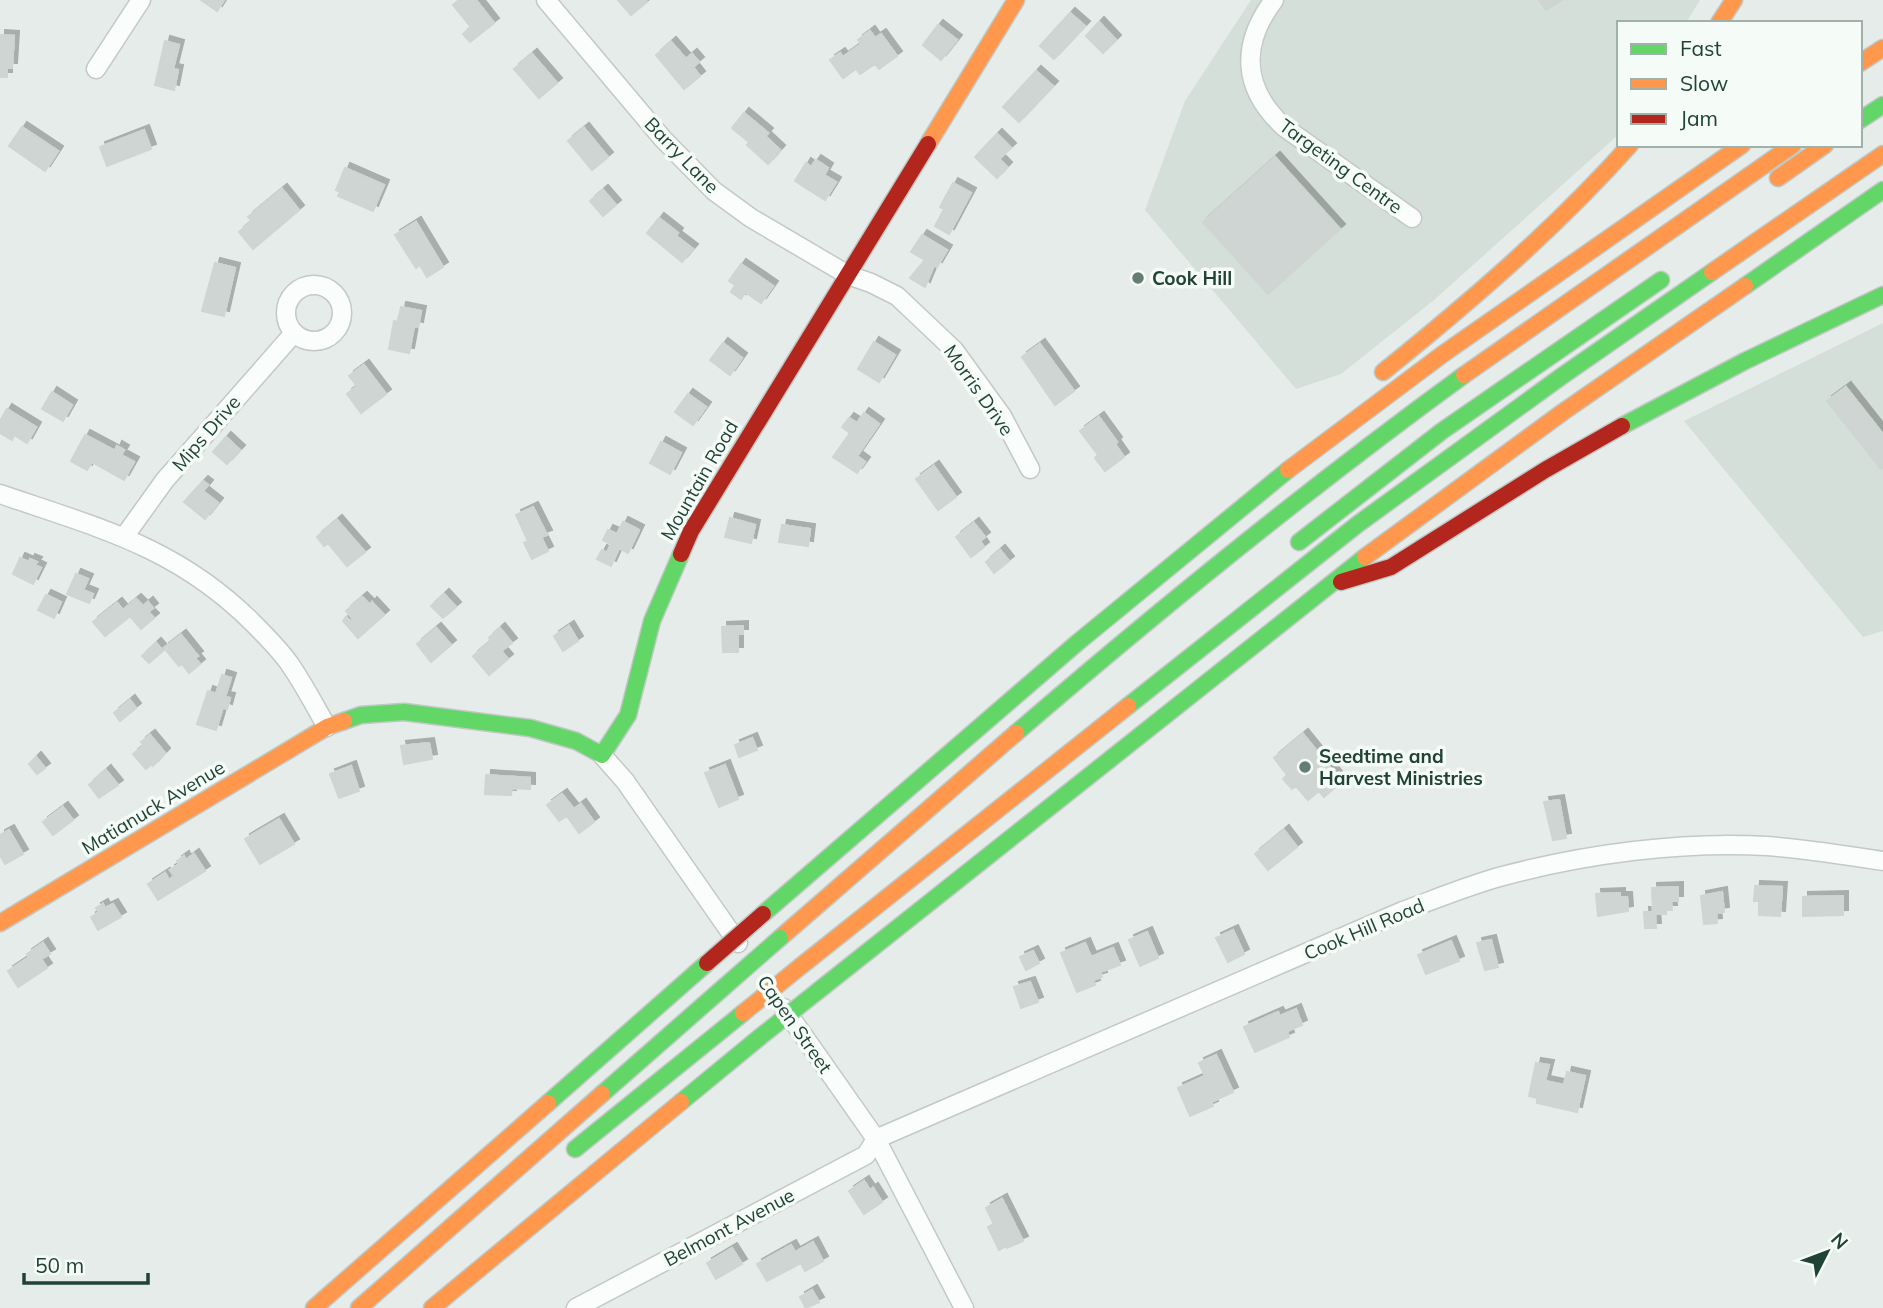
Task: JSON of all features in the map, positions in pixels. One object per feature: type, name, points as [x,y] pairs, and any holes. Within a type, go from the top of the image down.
[{"type":"main road","name":"Mountain Road","points":[[602,755],[628,715],[652,621],[691,531],[1016,0]]},
{"type":"main road","points":[[1720,21],[1734,0]]},
{"type":"main road","points":[[1862,62],[1883,48]]},
{"type":"main road","points":[[1862,119],[1883,104]]},
{"type":"main road","points":[[1370,382],[1455,312],[1556,222],[1628,147]]},
{"type":"main road","points":[[314,1308],[763,914],[1127,602],[1290,468],[1476,330],[1739,147]]},
{"type":"main road","points":[[359,1308],[780,938],[1195,582],[1360,451],[1497,350],[1790,147]]},
{"type":"main road","points":[[1764,188],[1822,147]]},
{"type":"main road","points":[[560,1161],[1298,570],[1562,376],[1883,154]]},
{"type":"main road","points":[[432,1308],[818,990],[1328,584],[1563,412],[1883,190]]},
{"type":"main road","points":[[1283,554],[1460,419],[1677,269]]},
{"type":"main road","points":[[1328,584],[1360,579],[1391,567],[1534,477],[1640,415],[1883,295]]},
{"type":"main road","points":[[1009,742],[1078,691],[1279,529],[1439,414]]},
{"type":"main road","points":[[1290,468],[1310,434]]},
{"type":"main road","points":[[999,808],[1149,669]]},
{"type":"main road","points":[[327,727],[361,715],[404,712],[530,728],[576,741],[602,755]]},
{"type":"main road","name":"Matianuck Avenue","points":[[0,923],[327,727]]},
{"type":"street","points":[[96,69],[141,0]]},
{"type":"street","name":"Barry Lane","points":[[546,0],[663,139],[715,191],[751,218],[848,275]]},
{"type":"street","name":"Targeting Centre","points":[[1274,0],[1254,36],[1250,61],[1251,81],[1268,113],[1412,218]]},
{"type":"street","name":"Morris Drive","points":[[848,275],[872,283],[897,296],[954,350],[1002,416],[1030,469]]},
{"type":"street","name":"Mips Drive","points":[[124,537],[165,480],[294,333]]},
{"type":"street","points":[[0,494],[124,537],[159,552],[197,574],[229,599],[288,662],[327,727]]},
{"type":"street","name":"Capen Street","points":[[602,755],[625,780],[876,1139],[964,1308]]},
{"type":"street","name":"Cook Hill Road","points":[[876,1139],[1403,911],[1502,876],[1614,854],[1722,845],[1767,846],[1883,861]]},
{"type":"street","name":"Belmont Avenue","points":[[576,1308],[866,1155],[876,1139]]},
{"type":"shaded area","points":[[1251,0],[1700,0],[1687,21],[1617,21],[1617,136],[1434,300],[1341,374],[1296,389],[1145,210],[1185,101]]},
{"type":"shaded area","points":[[1883,323],[1883,631],[1863,637],[1684,421]]},
{"type":"building","points":[[201,0],[224,0],[217,11]]},
{"type":"building","points":[[459,0],[476,0],[494,23],[470,42],[463,34],[471,27],[453,5]]},
{"type":"building","points":[[618,0],[645,0],[647,2],[631,15]]},
{"type":"building","points":[[1539,0],[1562,0],[1546,10]]},
{"type":"building","points":[[1070,13],[1085,26],[1054,59],[1040,46]]},
{"type":"building","points":[[1099,22],[1116,40],[1103,53],[1086,36]]},
{"type":"building","points":[[938,25],[957,40],[941,60],[923,45]]},
{"type":"building","points":[[870,31],[875,38],[881,34],[897,56],[879,69],[875,64],[860,74],[856,69],[843,78],[830,60],[840,53],[843,57],[861,44],[858,40]]},
{"type":"building","points":[[0,35],[14,36],[12,68],[7,68],[7,77],[0,77]]},
{"type":"building","points":[[165,41],[179,45],[173,69],[178,70],[174,90],[155,85]]},
{"type":"building","points":[[671,42],[686,59],[692,54],[699,62],[693,67],[700,76],[684,89],[656,55]]},
{"type":"building","points":[[532,54],[557,83],[539,98],[514,69]]},
{"type":"building","points":[[1036,71],[1053,86],[1019,122],[1003,107]]},
{"type":"building","points":[[744,113],[768,133],[765,136],[780,150],[768,164],[747,145],[749,142],[732,128]]},
{"type":"building","points":[[22,127],[58,151],[45,171],[9,146]]},
{"type":"building","points":[[584,128],[608,157],[592,170],[568,141]]},
{"type":"building","points":[[144,130],[151,149],[107,166],[100,147]]},
{"type":"building","points":[[997,134],[1011,148],[999,159],[1007,167],[997,178],[975,157]]},
{"type":"building","points":[[1275,157],[1340,229],[1268,294],[1203,222]]},
{"type":"building","points":[[816,160],[828,168],[824,175],[836,182],[825,200],[795,181],[806,163],[811,167]]},
{"type":"building","points":[[345,168],[384,185],[373,211],[338,196],[340,192],[336,190]]},
{"type":"building","points":[[953,183],[971,193],[949,234],[935,226],[944,209],[940,207]]},
{"type":"building","points":[[282,189],[299,210],[253,249],[239,232],[252,221],[248,217]]},
{"type":"building","points":[[603,190],[616,205],[603,216],[590,201]]},
{"type":"building","points":[[659,218],[693,249],[682,262],[647,233]]},
{"type":"building","points":[[416,222],[443,267],[427,277],[420,265],[416,268],[395,235]]},
{"type":"building","points":[[922,235],[947,250],[937,267],[934,265],[925,287],[910,278],[925,260],[911,252]]},
{"type":"building","points":[[215,263],[235,268],[224,316],[202,311]]},
{"type":"building","points":[[741,264],[773,286],[761,303],[745,292],[741,299],[731,292],[735,285],[729,281]]},
{"type":"building","points":[[401,307],[421,311],[418,327],[414,326],[409,353],[389,349],[394,321],[398,322]]},
{"type":"building","points":[[874,342],[895,355],[879,382],[858,369]]},
{"type":"building","points":[[723,343],[742,358],[730,375],[710,360]]},
{"type":"building","points":[[1040,344],[1074,391],[1055,405],[1022,357]]},
{"type":"building","points":[[364,365],[386,394],[361,413],[347,394],[357,386],[349,376]]},
{"type":"building","points":[[1846,387],[1883,434],[1881,469],[1827,401]]},
{"type":"building","points":[[52,392],[72,405],[63,421],[42,409]]},
{"type":"building","points":[[688,394],[706,407],[693,425],[675,412]]},
{"type":"building","points":[[7,409],[36,427],[27,443],[14,435],[12,440],[0,433],[0,421]]},
{"type":"building","points":[[864,413],[879,424],[857,456],[865,462],[857,473],[833,457],[850,433],[842,427],[849,418],[857,423]]},
{"type":"building","points":[[1099,417],[1124,457],[1105,471],[1095,458],[1098,455],[1080,431]]},
{"type":"building","points":[[85,435],[115,451],[117,446],[124,450],[121,455],[134,462],[124,480],[92,462],[87,470],[71,461]]},
{"type":"building","points":[[226,437],[240,450],[227,464],[213,452]]},
{"type":"building","points":[[661,442],[681,453],[670,474],[650,463]]},
{"type":"building","points":[[934,466],[956,497],[938,510],[916,479]]},
{"type":"building","points":[[203,481],[208,485],[203,491],[218,503],[205,519],[184,502]]},
{"type":"building","points":[[533,507],[547,535],[541,537],[548,551],[532,559],[524,543],[528,541],[516,515]]},
{"type":"building","points":[[730,518],[755,525],[751,543],[725,537]]},
{"type":"building","points":[[337,520],[365,552],[347,566],[328,543],[324,546],[317,537]]},
{"type":"building","points":[[623,522],[639,530],[628,553],[619,548],[611,566],[597,559],[602,550],[607,553],[611,544],[603,540],[608,530],[617,534]]},
{"type":"building","points":[[974,523],[985,537],[980,541],[984,547],[971,557],[956,537]]},
{"type":"building","points":[[782,525],[810,529],[808,546],[779,542]]},
{"type":"building","points":[[1000,550],[1009,561],[994,573],[986,562]]},
{"type":"building","points":[[20,558],[37,562],[35,565],[41,568],[33,584],[13,574]]},
{"type":"building","points":[[76,574],[88,579],[83,590],[93,594],[89,603],[67,594]]},
{"type":"building","points":[[444,594],[456,607],[443,618],[431,606]]},
{"type":"building","points":[[46,595],[61,602],[54,618],[38,610]]},
{"type":"building","points":[[362,597],[370,605],[372,602],[384,615],[358,638],[343,621],[346,617],[350,622],[353,619],[346,611]]},
{"type":"building","points":[[136,599],[143,606],[148,602],[153,608],[148,612],[154,618],[141,629],[124,609]]},
{"type":"building","points":[[117,603],[129,617],[105,636],[93,622]]},
{"type":"building","points":[[569,626],[578,641],[563,651],[554,636]]},
{"type":"building","points":[[743,626],[743,634],[738,634],[738,652],[723,652],[722,627]]},
{"type":"building","points":[[436,628],[451,645],[431,662],[417,644]]},
{"type":"building","points":[[500,628],[512,643],[501,651],[508,659],[489,675],[473,656],[491,641],[489,638]]},
{"type":"building","points":[[181,635],[198,656],[195,658],[200,664],[189,673],[182,664],[179,666],[164,648]]},
{"type":"building","points":[[156,643],[163,651],[149,663],[142,656]]},
{"type":"building","points":[[222,675],[231,678],[225,697],[230,698],[227,709],[223,707],[216,730],[197,724],[208,691],[216,694]]},
{"type":"building","points":[[130,700],[136,708],[120,721],[114,713]]},
{"type":"building","name":"Seedtime and Harvest Ministries","points":[[1303,734],[1337,776],[1334,778],[1339,784],[1324,797],[1319,791],[1308,800],[1296,786],[1292,789],[1283,779],[1287,775],[1274,758]]},
{"type":"building","points":[[150,735],[165,753],[153,766],[152,764],[146,769],[133,754],[144,745],[141,742]]},
{"type":"building","points":[[752,738],[757,750],[739,757],[735,745]]},
{"type":"building","points":[[429,743],[432,759],[404,764],[401,746]]},
{"type":"building","points":[[36,757],[45,768],[37,774],[29,764]]},
{"type":"building","points":[[725,765],[738,799],[719,807],[705,773]]},
{"type":"building","points":[[351,766],[359,791],[339,798],[330,774]]},
{"type":"building","points":[[106,770],[118,785],[99,798],[89,785]]},
{"type":"building","points":[[486,775],[530,778],[530,789],[512,788],[511,795],[485,794]]},
{"type":"building","points":[[562,794],[574,809],[581,804],[594,822],[579,833],[567,816],[559,821],[547,805]]},
{"type":"building","points":[[1559,800],[1566,838],[1553,840],[1544,802]]},
{"type":"building","points":[[63,807],[73,820],[53,835],[43,822]]},
{"type":"building","points":[[279,819],[294,844],[260,864],[245,839]]},
{"type":"building","points":[[9,830],[23,854],[5,864],[0,855],[0,835]]},
{"type":"building","points":[[1284,830],[1297,847],[1268,870],[1255,854]]},
{"type":"building","points":[[194,854],[205,871],[158,900],[148,884],[165,873],[169,880],[174,876],[170,870],[179,864],[177,861],[184,856],[186,860]]},
{"type":"building","points":[[1755,886],[1782,887],[1780,916],[1759,915],[1759,901],[1754,901]]},
{"type":"building","points":[[1678,887],[1678,901],[1671,901],[1672,910],[1666,910],[1666,914],[1655,914],[1656,928],[1645,928],[1644,912],[1653,912],[1652,888]]},
{"type":"building","points":[[1722,892],[1724,912],[1716,913],[1717,923],[1704,924],[1701,896]]},
{"type":"building","points":[[1620,893],[1620,897],[1627,897],[1628,911],[1598,916],[1596,894]]},
{"type":"building","points":[[1843,896],[1843,915],[1803,916],[1803,897]]},
{"type":"building","points":[[103,904],[105,908],[113,904],[121,917],[98,930],[91,917],[99,912],[96,908]]},
{"type":"building","points":[[1233,930],[1244,954],[1228,962],[1216,938]]},
{"type":"building","points":[[1147,932],[1158,958],[1140,966],[1129,940]]},
{"type":"building","points":[[1491,940],[1498,967],[1485,970],[1477,943]]},
{"type":"building","points":[[1451,941],[1459,961],[1426,974],[1418,955]]},
{"type":"building","points":[[43,943],[50,954],[41,959],[47,968],[18,987],[8,971],[29,957],[27,954]]},
{"type":"building","points":[[1085,943],[1091,957],[1113,948],[1120,965],[1100,972],[1102,977],[1093,980],[1095,985],[1077,992],[1061,953]]},
{"type":"building","points":[[1033,951],[1039,963],[1026,970],[1020,957]]},
{"type":"building","points":[[1030,982],[1038,1002],[1021,1008],[1014,987]]},
{"type":"building","points":[[1296,1009],[1302,1025],[1287,1031],[1289,1037],[1255,1052],[1244,1027],[1278,1012],[1280,1016]]},
{"type":"building","points":[[1216,1055],[1233,1092],[1211,1102],[1213,1106],[1190,1116],[1178,1088],[1205,1076],[1199,1063]]},
{"type":"building","points":[[1536,1063],[1549,1065],[1545,1081],[1564,1085],[1567,1072],[1585,1076],[1577,1112],[1537,1103],[1537,1098],[1529,1096]]},
{"type":"building","points":[[864,1181],[870,1190],[873,1188],[882,1202],[864,1214],[849,1191]]},
{"type":"building","points":[[1002,1199],[1023,1241],[999,1250],[988,1227],[994,1224],[986,1208]]},
{"type":"building","points":[[813,1242],[823,1261],[805,1271],[801,1263],[767,1281],[757,1264],[791,1245],[795,1252]]},
{"type":"building","points":[[732,1248],[742,1264],[716,1279],[707,1263]]},
{"type":"building","points":[[812,1290],[819,1302],[806,1308],[800,1297]]},
{"type":"traffic: fast","points":[[1862,119],[1883,105]]},
{"type":"traffic: fast","points":[[1745,286],[1883,190]]},
{"type":"traffic: fast","points":[[1128,706],[1358,524],[1562,376],[1712,272]]},
{"type":"traffic: fast","points":[[1299,542],[1442,431],[1661,280]]},
{"type":"traffic: fast","points":[[1622,426],[1745,361],[1883,295]]},
{"type":"traffic: fast","points":[[1016,733],[1236,549],[1464,375]]},
{"type":"traffic: fast","points":[[763,914],[1077,643],[1288,470]]},
{"type":"traffic: fast","points":[[344,721],[361,715],[404,712],[530,728],[576,741],[602,755],[628,715],[652,621],[681,554]]},
{"type":"traffic: fast","points":[[818,991],[1365,557]]},
{"type":"traffic: fast","points":[[724,987],[780,938]]},
{"type":"traffic: fast","points":[[548,1103],[707,963]]},
{"type":"traffic: fast","points":[[602,1094],[724,987]]},
{"type":"traffic: fast","points":[[760,1037],[818,991]]},
{"type":"traffic: fast","points":[[575,1149],[743,1013]]},
{"type":"traffic: fast","points":[[681,1102],[760,1037]]},
{"type":"traffic: slow","points":[[928,144],[1016,0]]},
{"type":"traffic: slow","points":[[1720,21],[1734,0]]},
{"type":"traffic: slow","points":[[1862,62],[1883,48]]},
{"type":"traffic: slow","points":[[1383,372],[1511,263],[1572,206],[1628,147]]},
{"type":"traffic: slow","points":[[1288,470],[1443,354],[1739,147]]},
{"type":"traffic: slow","points":[[1464,375],[1790,147]]},
{"type":"traffic: slow","points":[[1778,178],[1822,147]]},
{"type":"traffic: slow","points":[[1712,272],[1883,154]]},
{"type":"traffic: slow","points":[[1365,557],[1563,412],[1745,286]]},
{"type":"traffic: slow","points":[[801,966],[1128,706]]},
{"type":"traffic: slow","points":[[0,923],[327,727],[344,721]]},
{"type":"traffic: slow","points":[[780,938],[1016,733]]},
{"type":"traffic: slow","points":[[743,1013],[801,966]]},
{"type":"traffic: slow","points":[[359,1308],[602,1094]]},
{"type":"traffic: slow","points":[[432,1308],[681,1102]]},
{"type":"traffic: slow","points":[[314,1308],[548,1103]]},
{"type":"traffic: jam","points":[[681,554],[691,531],[928,144]]},
{"type":"traffic: jam","points":[[1341,582],[1391,567],[1545,470],[1622,426]]},
{"type":"traffic: jam","points":[[707,963],[763,914]]},
{"type":"place","name":"Cook Hill","points":[[1138,278]]},
{"type":"place","name":"Seedtime and Harvest Ministries","points":[[1305,767]]}]
